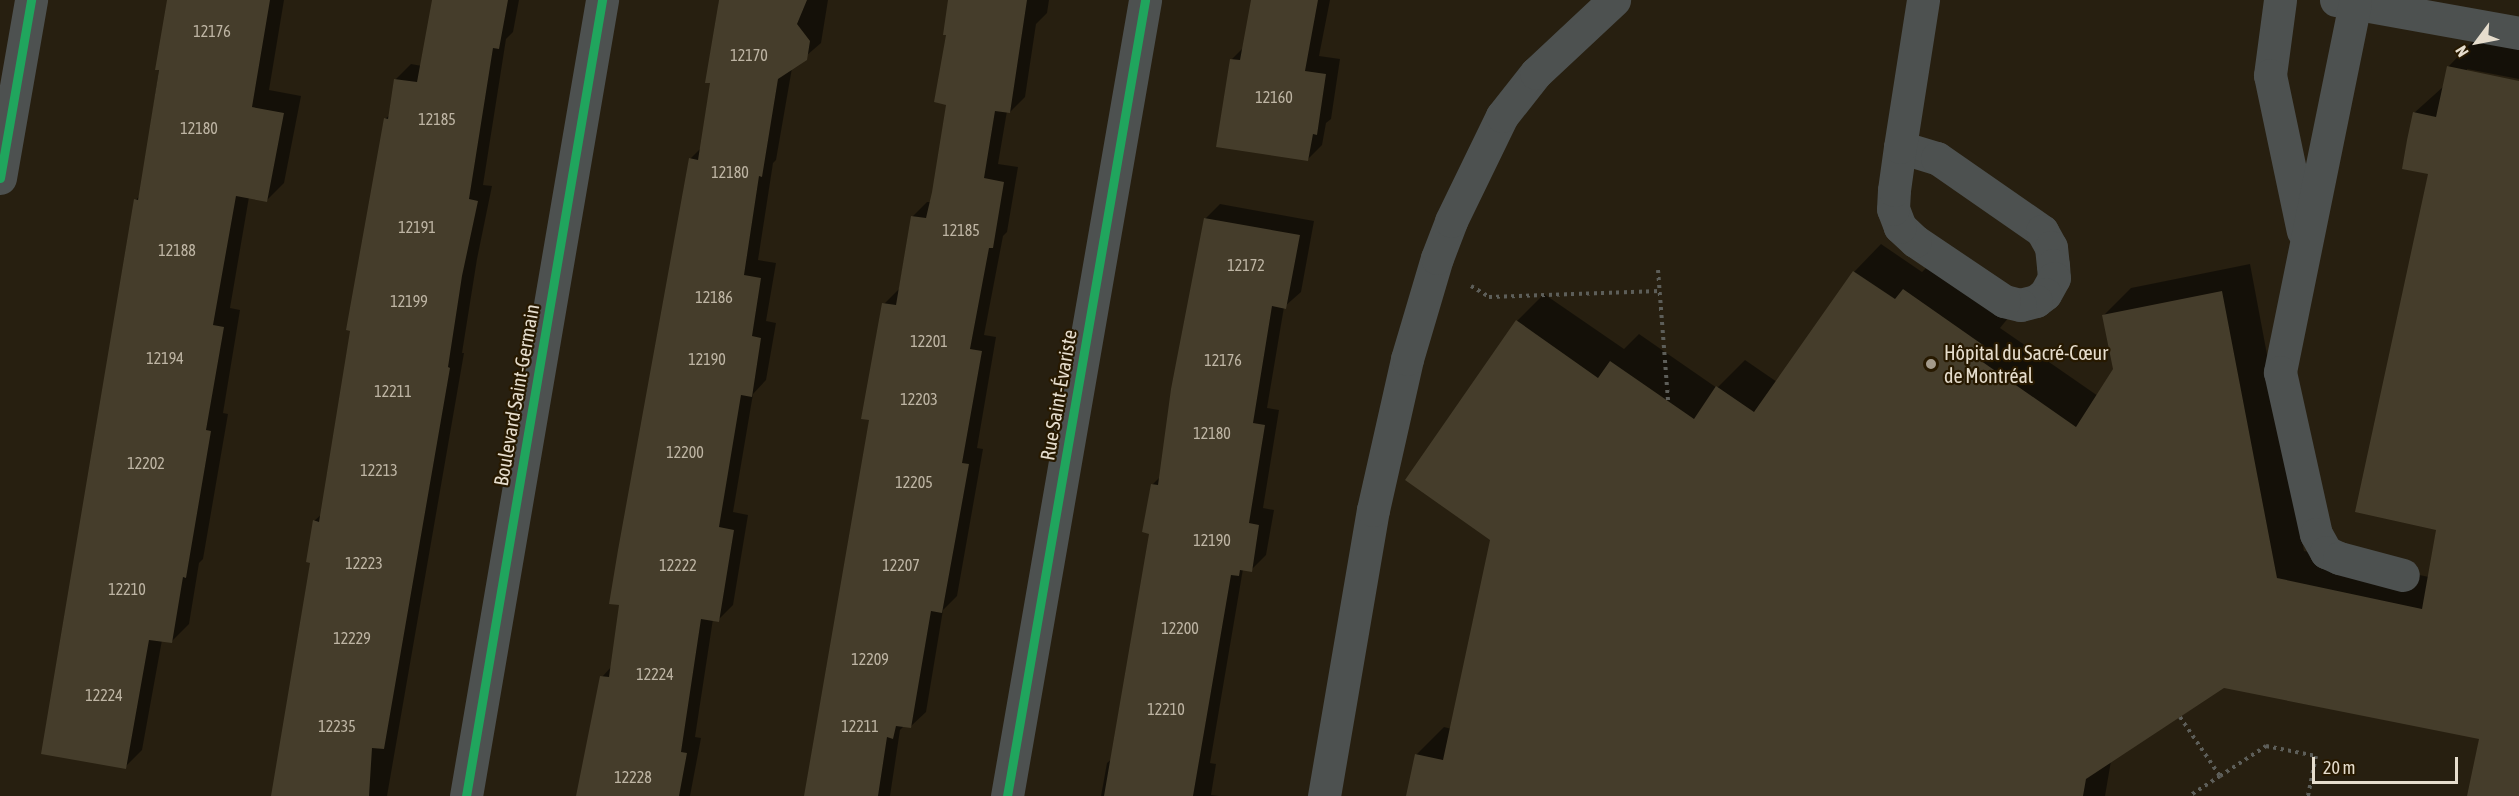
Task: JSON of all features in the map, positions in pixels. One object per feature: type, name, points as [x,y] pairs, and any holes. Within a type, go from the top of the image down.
[{"type":"street","points":[[0,178],[31,0]]},
{"type":"street","name":"Boulevard Saint-Germain","points":[[466,796],[602,0]]},
{"type":"street","name":"Rue Saint-Évariste","points":[[1007,796],[1145,0]]},
{"type":"street","points":[[1324,796],[1372,510],[1407,359],[1437,258],[1469,181],[1508,108],[1536,73],[1614,0]]},
{"type":"street","points":[[1900,147],[1937,158],[2042,231],[2051,247],[2054,278],[2045,294],[2036,301],[2020,305],[2004,301],[1915,241],[1900,227],[1893,209],[1900,147],[1923,0]]},
{"type":"street","points":[[2280,0],[2270,75],[2306,244]]},
{"type":"street","points":[[2403,575],[2339,558],[2326,552],[2316,534],[2280,372],[2306,244],[2345,2],[2519,33]]},
{"type":"path","points":[[1658,270],[1668,401]]},
{"type":"path","points":[[1461,280],[1489,297],[1660,291]]},
{"type":"path","points":[[2180,717],[2220,776]]},
{"type":"path","points":[[2189,796],[2266,746],[2316,756],[2308,796]]},
{"type":"building","points":[[167,0],[270,0],[252,107],[284,113],[267,202],[236,196],[213,325],[224,327],[206,430],[211,431],[186,578],[183,577],[172,643],[149,640],[126,769],[41,754],[134,199],[138,200],[159,70],[155,70]]},
{"type":"building","points":[[432,0],[508,0],[499,49],[493,48],[469,199],[478,201],[462,276],[448,367],[450,368],[384,749],[372,748],[369,796],[271,796],[310,563],[306,562],[313,520],[319,522],[350,331],[346,330],[384,118],[388,119],[394,79],[417,82]]},
{"type":"building","points":[[719,0],[807,0],[797,24],[810,41],[807,60],[778,79],[762,177],[759,176],[744,275],[761,278],[752,336],[761,338],[752,397],[741,395],[719,527],[734,530],[719,622],[701,619],[681,752],[687,753],[679,796],[576,796],[600,676],[609,677],[619,605],[609,604],[689,158],[698,160],[710,83],[705,83]]},
{"type":"building","points":[[948,0],[1027,0],[1010,113],[995,111],[984,178],[1004,182],[993,248],[989,248],[970,349],[982,351],[962,463],[969,464],[960,514],[942,613],[931,611],[911,728],[896,726],[893,739],[887,737],[878,796],[804,796],[869,420],[861,419],[882,303],[896,305],[911,216],[926,218],[932,192],[946,105],[934,102],[946,35],[943,35]]},
{"type":"building","points":[[1251,0],[1318,0],[1305,71],[1326,74],[1317,135],[1313,134],[1308,161],[1216,147],[1230,59],[1240,60]]},
{"type":"building","points":[[2447,66],[2519,81],[2519,796],[2467,796],[2479,739],[2224,688],[2086,779],[2083,796],[1406,796],[1415,754],[1443,760],[1490,540],[1405,480],[1516,320],[1598,378],[1610,361],[1694,419],[1716,386],[1754,412],[1853,271],[1895,299],[1903,289],[1983,345],[1974,356],[2076,427],[2113,369],[2102,315],[2222,291],[2277,578],[2422,609],[2436,530],[2355,512],[2428,174],[2402,169],[2407,140],[2413,112],[2436,117]]},
{"type":"building","points":[[1204,218],[1300,235],[1286,309],[1272,306],[1253,423],[1265,425],[1249,523],[1259,525],[1252,572],[1240,570],[1239,576],[1231,575],[1193,796],[1104,796],[1149,534],[1142,532],[1151,484],[1158,485],[1171,389]]},
{"type":"cycle path","points":[[0,178],[31,0]]},
{"type":"cycle path","points":[[466,796],[602,0]]},
{"type":"cycle path","points":[[1007,796],[1145,0]]},
{"type":"place","name":"Hôpital du Sacré-Cœur de Montréal","points":[[1931,364]]}]
